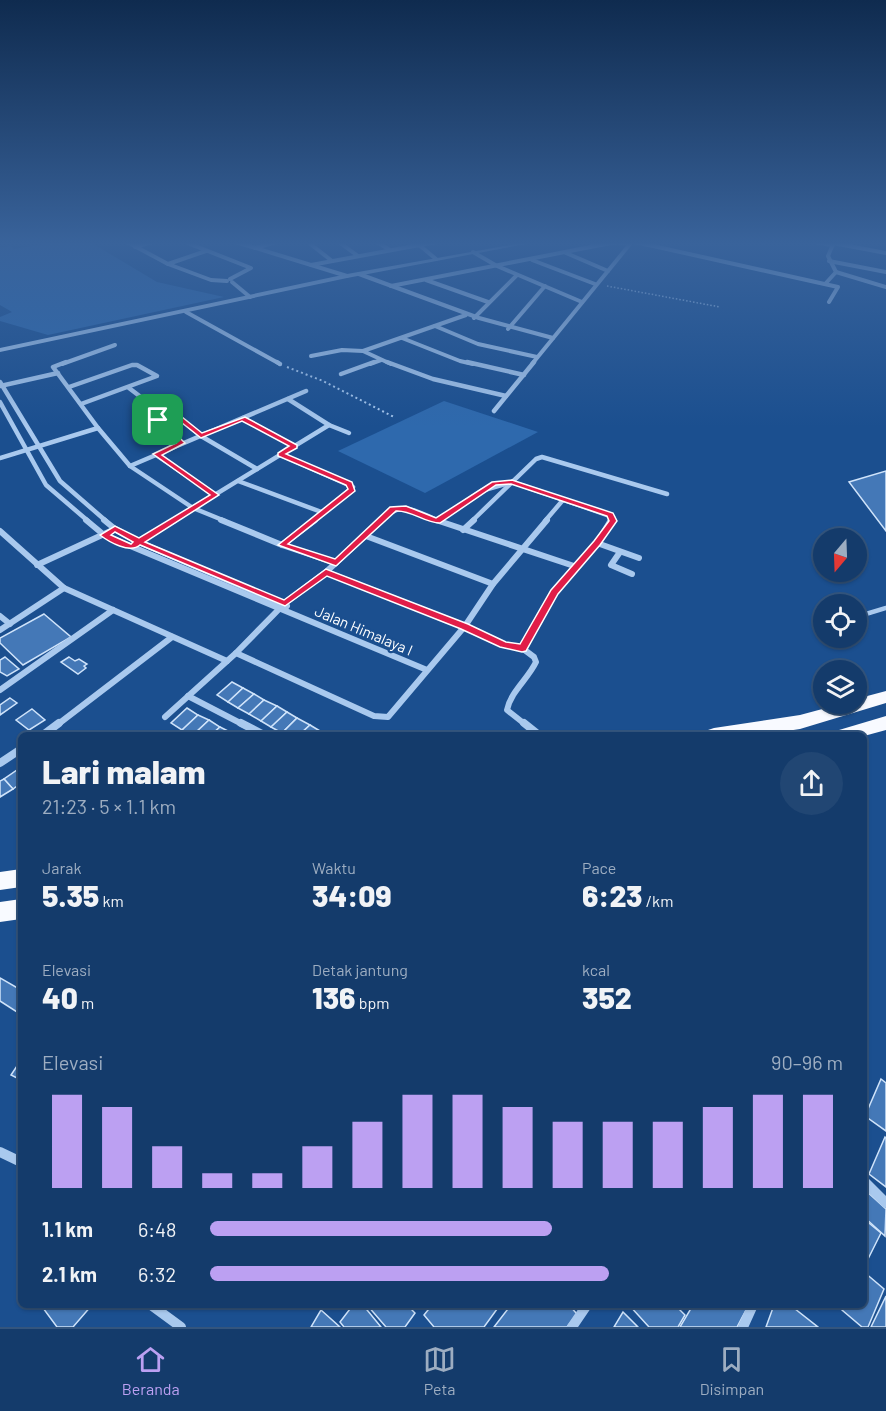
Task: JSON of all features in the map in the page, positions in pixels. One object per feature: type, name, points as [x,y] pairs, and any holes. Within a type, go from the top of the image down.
[{"type":"highway","points":[[742,732],[800,722],[886,697]]},
{"type":"highway","points":[[855,732],[886,723]]},
{"type":"highway","points":[[0,881],[18,878]]},
{"type":"highway","points":[[0,912],[18,909]]},
{"type":"street","points":[[1,348],[220,304]]},
{"type":"street","points":[[437,304],[474,318],[553,338]]},
{"type":"street","points":[[474,318],[487,304]]},
{"type":"street","points":[[508,328],[529,304]]},
{"type":"street","points":[[494,411],[580,304]]},
{"type":"street","points":[[186,312],[280,364]]},
{"type":"street","points":[[311,356],[342,350],[363,351],[466,315]]},
{"type":"street","points":[[434,326],[485,346],[537,357]]},
{"type":"street","points":[[401,338],[460,362],[524,375]]},
{"type":"street","points":[[115,345],[53,366],[98,428],[130,466],[193,508],[282,545],[336,563]]},
{"type":"street","points":[[363,351],[441,383],[506,396]]},
{"type":"street","points":[[340,374],[381,360]]},
{"type":"street","points":[[69,387],[132,365],[137,365],[157,376],[156,379],[81,404]]},
{"type":"street","points":[[58,373],[1,384],[60,481],[115,529],[139,542],[285,603],[291,612]]},
{"type":"street","points":[[129,388],[146,401],[160,402],[201,436],[257,469]]},
{"type":"street","points":[[130,466],[306,391]]},
{"type":"street","points":[[288,399],[329,425],[349,433]]},
{"type":"street","points":[[146,401],[144,406],[181,443]]},
{"type":"street","name":"Jalan Himalaya I","points":[[0,402],[46,485],[104,535],[427,670]]},
{"type":"street","points":[[243,418],[294,446]]},
{"type":"street","points":[[132,547],[329,425]]},
{"type":"street","points":[[0,458],[98,428]]},
{"type":"street","points":[[156,454],[215,495]]},
{"type":"street","points":[[281,455],[353,487],[282,545]]},
{"type":"street","points":[[463,530],[536,459],[542,457],[667,494]]},
{"type":"street","points":[[238,481],[324,513]]},
{"type":"street","points":[[437,521],[482,489],[494,483],[512,482],[613,518],[578,567],[554,592],[522,648]]},
{"type":"street","points":[[236,653],[384,718],[391,715],[465,627],[493,584],[563,500]]},
{"type":"street","points":[[165,717],[236,653],[285,603],[326,572],[393,509],[398,507],[578,567]]},
{"type":"street","points":[[37,565],[115,529]]},
{"type":"street","points":[[0,531],[64,588],[227,661]]},
{"type":"street","points":[[366,536],[493,584]]},
{"type":"street","points":[[597,543],[639,558]]},
{"type":"street","points":[[620,552],[611,565],[632,574]]},
{"type":"street","points":[[326,572],[465,627],[504,645],[522,648],[534,657],[536,662],[531,674],[508,702],[507,710],[535,732]]},
{"type":"street","points":[[0,630],[64,588]]},
{"type":"street","points":[[0,690],[113,610]]},
{"type":"street","points":[[0,616],[10,624]]},
{"type":"street","points":[[47,732],[172,637]]},
{"type":"street","points":[[188,696],[258,732]]},
{"type":"street","points":[[2,759],[18,751]]},
{"type":"street","points":[[0,1152],[18,1161]]},
{"type":"street","points":[[867,1184],[886,1203]]},
{"type":"street","points":[[155,1308],[181,1327]]},
{"type":"street","points":[[572,1327],[585,1308]]},
{"type":"street","points":[[743,1327],[752,1308]]},
{"type":"lane","points":[[867,614],[886,608]]},
{"type":"path","points":[[703,304],[720,307]]},
{"type":"path","points":[[280,364],[323,381],[394,417]]},
{"type":"shaded area","points":[[192,304],[48,335],[0,321],[0,317],[12,312],[0,305]]},
{"type":"shaded area","points":[[444,401],[538,432],[425,493],[338,451]]},
{"type":"building","points":[[886,471],[886,531],[849,482]]},
{"type":"building","points":[[44,614],[71,637],[23,665],[0,643],[0,638]]},
{"type":"building","points":[[5,657],[19,669],[7,676],[0,672],[0,660]]},
{"type":"building","points":[[69,657],[87,664],[84,666],[86,668],[78,674],[61,662]]},
{"type":"building","points":[[232,682],[243,688],[228,702],[217,695]]},
{"type":"building","points":[[243,688],[254,694],[238,708],[228,702]]},
{"type":"building","points":[[254,694],[264,700],[249,714],[238,708]]},
{"type":"building","points":[[10,698],[17,703],[0,715],[0,705]]},
{"type":"building","points":[[264,700],[277,706],[261,721],[249,714]]},
{"type":"building","points":[[277,706],[287,712],[271,727],[261,721]]},
{"type":"building","points":[[187,708],[198,715],[182,730],[171,723]]},
{"type":"building","points":[[32,709],[45,720],[29,730],[16,720]]},
{"type":"building","points":[[287,712],[297,718],[283,732],[271,727]]},
{"type":"building","points":[[198,715],[209,720],[196,732],[182,730]]},
{"type":"building","points":[[297,718],[310,725],[302,732],[283,732]]},
{"type":"building","points":[[209,720],[220,727],[214,732],[196,732]]},
{"type":"building","points":[[310,725],[320,731],[319,732],[302,732]]},
{"type":"building","points":[[220,727],[230,732],[214,732]]},
{"type":"building","points":[[18,771],[18,785],[13,789],[4,779]]},
{"type":"building","points":[[4,779],[13,789],[0,797],[0,781]]},
{"type":"building","points":[[0,978],[18,988],[18,1011],[0,1001]]},
{"type":"building","points":[[18,1064],[18,1078],[11,1075]]},
{"type":"building","points":[[881,1079],[886,1083],[886,1131],[867,1117],[867,1111]]},
{"type":"building","points":[[886,1138],[886,1187],[869,1174]]},
{"type":"building","points":[[867,1192],[886,1209],[885,1236],[867,1220]]},
{"type":"building","points":[[867,1221],[881,1233],[867,1261]]},
{"type":"building","points":[[867,1275],[884,1289],[868,1327],[862,1327],[842,1310],[843,1308],[867,1308]]},
{"type":"building","points":[[886,1296],[886,1327],[871,1327]]},
{"type":"building","points":[[43,1308],[89,1308],[73,1327],[57,1327]]},
{"type":"building","points":[[351,1308],[365,1308],[381,1327],[344,1327],[340,1322]]},
{"type":"building","points":[[370,1308],[410,1308],[415,1313],[405,1327],[386,1327]]},
{"type":"building","points":[[430,1308],[498,1308],[484,1327],[434,1327],[424,1315]]},
{"type":"building","points":[[509,1308],[572,1308],[577,1314],[567,1327],[494,1327]]},
{"type":"building","points":[[632,1308],[678,1308],[685,1315],[678,1327],[649,1327]]},
{"type":"building","points":[[691,1308],[744,1308],[746,1310],[737,1327],[680,1327]]},
{"type":"building","points":[[773,1308],[794,1308],[818,1327],[766,1327]]},
{"type":"building","points":[[321,1310],[340,1327],[311,1327]]},
{"type":"building","points":[[623,1312],[638,1327],[614,1327]]},
{"type":"route","points":[[158,420],[144,406],[146,401],[160,402],[201,436],[243,418],[294,446],[281,455],[353,487],[282,545],[336,563],[393,509],[406,508],[437,521],[494,483],[512,482],[610,515],[613,521],[578,567],[554,592],[522,648],[504,645],[465,627],[326,572],[285,603],[139,542],[115,529],[104,535],[132,547],[139,542],[215,495],[156,454],[181,443],[158,420]]}]
